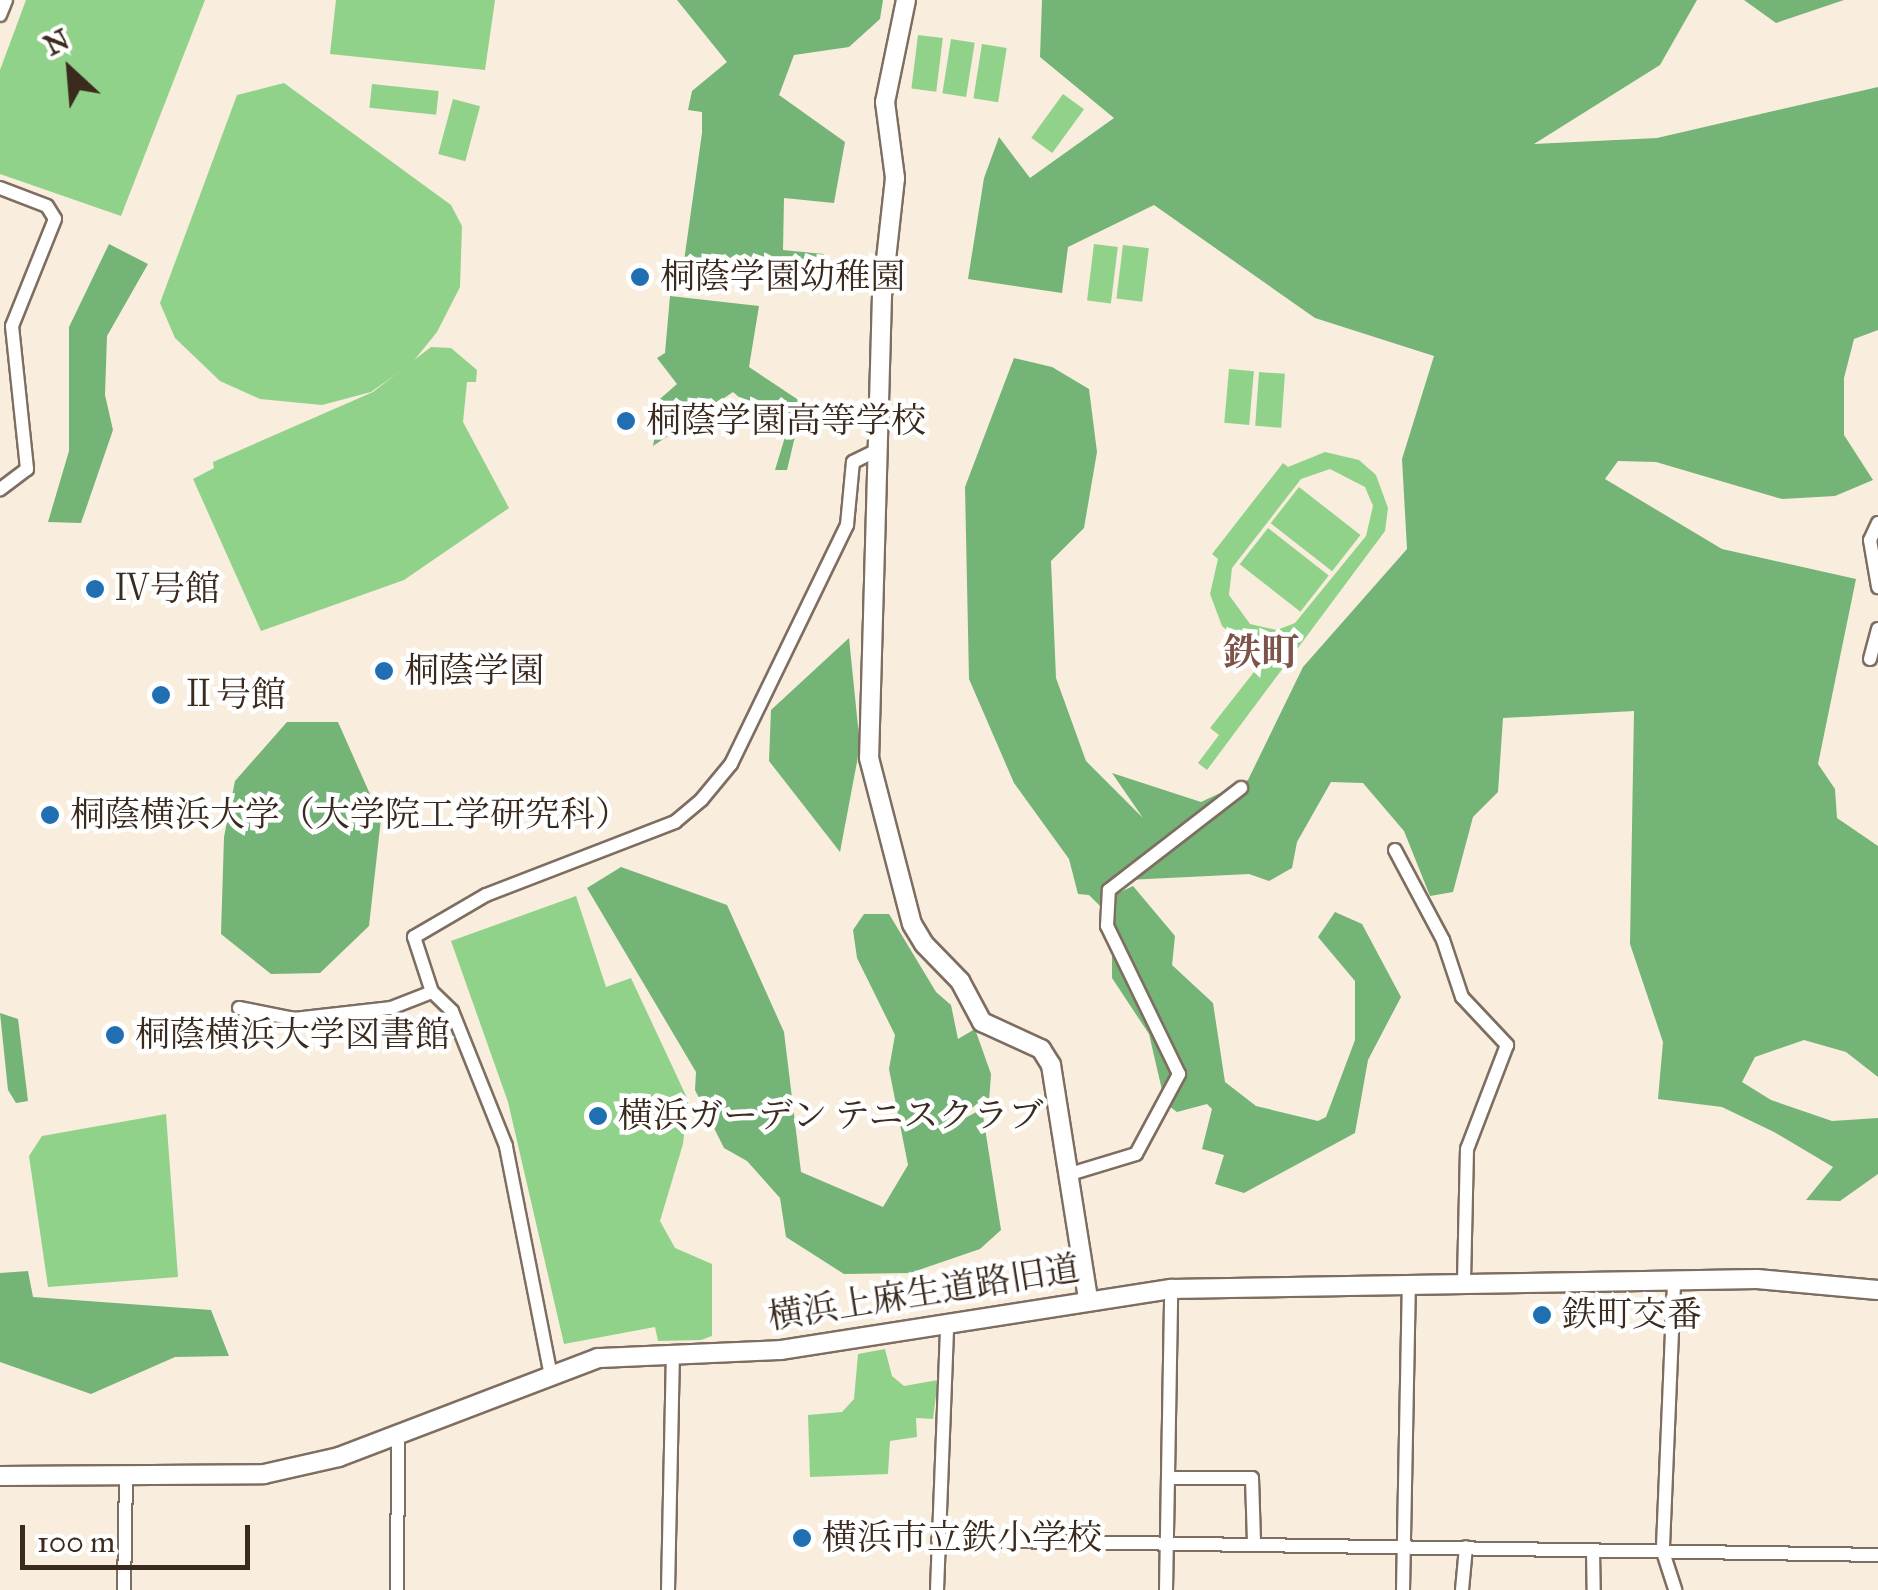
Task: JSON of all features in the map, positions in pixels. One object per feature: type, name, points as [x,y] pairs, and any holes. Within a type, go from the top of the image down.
[{"type":"street","points":[[0,14],[6,0]]},
{"type":"street","points":[[906,0],[885,102],[895,178],[882,282],[868,629],[869,758],[912,924],[960,982],[982,1022],[1040,1049],[1051,1065],[1088,1300]]},
{"type":"street","points":[[0,188],[48,206],[55,219],[12,326],[27,469],[0,489]]},
{"type":"street","points":[[550,1371],[506,1146],[452,1011],[432,992],[414,943],[420,928],[486,894],[674,822],[731,764],[847,525],[853,462],[878,450]]},
{"type":"street","points":[[1878,523],[1870,540],[1878,587]]},
{"type":"street","points":[[1870,659],[1878,628]]},
{"type":"street","points":[[1070,1174],[1136,1154],[1180,1074],[1107,926],[1109,890],[1241,788]]},
{"type":"street","points":[[1395,850],[1443,940],[1462,997],[1499,1029],[1507,1045],[1468,1149],[1464,1286]]},
{"type":"street","points":[[238,1008],[294,1019],[391,1008],[432,992]]},
{"type":"street","name":"横浜上麻生道路旧道","points":[[0,1476],[126,1479],[264,1474],[398,1434],[550,1371],[598,1358],[781,1350],[1172,1289],[1674,1284],[1757,1278],[1878,1290]]},
{"type":"street","points":[[1674,1284],[1663,1552],[1675,1590]]},
{"type":"street","points":[[1403,1590],[1408,1285]]},
{"type":"street","points":[[1166,1590],[1172,1289]]},
{"type":"street","points":[[937,1590],[946,1324]]},
{"type":"street","points":[[668,1590],[673,1356]]},
{"type":"street","points":[[396,1590],[398,1434]]},
{"type":"street","points":[[1168,1478],[1252,1478],[1254,1543]]},
{"type":"street","points":[[124,1590],[126,1479]]},
{"type":"street","points":[[938,1540],[1878,1555]]},
{"type":"street","points":[[1462,1590],[1466,1547]]},
{"type":"street","points":[[1593,1551],[1594,1590]]},
{"type":"green space","points":[[26,0],[205,0],[121,216],[0,174],[0,70]]},
{"type":"green space","points":[[336,0],[495,0],[485,70],[330,54]]},
{"type":"green space","points":[[677,0],[883,0],[880,19],[849,47],[794,55],[779,95],[845,142],[834,203],[784,198],[783,250],[824,254],[819,275],[684,261],[702,133],[702,112],[688,110],[692,91],[727,62]]},
{"type":"green space","points":[[1042,0],[1697,0],[1660,65],[1534,144],[1657,138],[1878,87],[1878,330],[1854,339],[1844,378],[1844,435],[1873,480],[1835,496],[1782,499],[1656,462],[1618,461],[1605,479],[1722,549],[1856,579],[1818,764],[1835,789],[1837,818],[1878,846],[1878,1077],[1846,1052],[1804,1040],[1755,1057],[1742,1082],[1771,1100],[1832,1121],[1878,1118],[1878,1174],[1840,1201],[1806,1200],[1833,1167],[1774,1132],[1722,1107],[1658,1099],[1663,1042],[1630,944],[1634,711],[1503,718],[1498,792],[1473,817],[1453,892],[1430,896],[1404,831],[1363,783],[1331,782],[1297,842],[1292,868],[1269,881],[1249,874],[1127,880],[1112,896],[1133,886],[1175,936],[1172,965],[1213,1003],[1225,1082],[1256,1106],[1318,1121],[1326,1117],[1355,1040],[1355,981],[1318,937],[1335,912],[1362,924],[1401,997],[1368,1060],[1355,1133],[1244,1193],[1215,1184],[1224,1155],[1202,1149],[1212,1109],[1207,1104],[1177,1112],[1165,1103],[1149,1034],[1112,978],[1112,918],[1089,895],[1078,894],[1069,859],[1014,783],[969,679],[965,487],[1014,358],[1052,367],[1089,389],[1097,452],[1084,528],[1051,561],[1056,678],[1086,761],[1143,818],[1112,773],[1201,802],[1248,780],[1303,667],[1407,549],[1402,459],[1434,356],[1315,318],[1154,205],[1068,247],[1062,293],[968,279],[984,178],[999,137],[1030,178],[1114,118],[1040,57]]},
{"type":"green space","points":[[1744,0],[1844,0],[1776,23]]},
{"type":"green space","points":[[918,35],[943,38],[936,92],[911,89]]},
{"type":"green space","points":[[951,39],[975,43],[966,97],[942,93]]},
{"type":"green space","points":[[982,44],[1007,48],[998,102],[973,98]]},
{"type":"green space","points":[[284,83],[451,205],[462,226],[460,287],[437,332],[412,363],[371,392],[322,405],[260,399],[220,381],[175,338],[160,303],[237,95]]},
{"type":"green space","points":[[372,84],[439,91],[436,115],[369,108]]},
{"type":"green space","points":[[1063,94],[1084,109],[1052,153],[1031,138]]},
{"type":"green space","points":[[453,99],[480,106],[465,161],[438,154]]},
{"type":"green space","points":[[109,244],[148,264],[107,336],[105,395],[113,430],[81,523],[48,522],[69,451],[69,327]]},
{"type":"green space","points":[[1094,244],[1118,247],[1111,303],[1087,301]]},
{"type":"green space","points":[[1123,245],[1149,248],[1142,302],[1116,299]]},
{"type":"green space","points":[[670,296],[759,306],[749,367],[803,403],[787,470],[775,470],[785,437],[733,392],[653,446],[659,413],[653,405],[677,384],[657,358],[665,353]]},
{"type":"green space","points":[[431,347],[451,348],[477,370],[476,382],[467,382],[463,422],[509,508],[404,580],[261,631],[193,479],[214,468],[213,462],[373,392]]},
{"type":"green space","points":[[1229,369],[1254,371],[1249,425],[1224,423]]},
{"type":"green space","points":[[1259,372],[1285,374],[1281,428],[1255,426]]},
{"type":"green space","points":[[1325,452],[1359,460],[1376,475],[1388,508],[1385,531],[1207,770],[1198,763],[1219,735],[1210,728],[1272,649],[1239,641],[1222,626],[1210,594],[1218,559],[1212,554],[1283,463],[1288,467]],"holes":[[[1330,469],[1365,487],[1373,506],[1366,536],[1295,623],[1277,630],[1250,624],[1229,595],[1232,568],[1301,479]]]},
{"type":"green space","points":[[1299,487],[1360,535],[1332,571],[1271,523]]},
{"type":"green space","points":[[1268,528],[1329,575],[1300,612],[1240,564]]},
{"type":"green space","points":[[849,638],[860,746],[840,852],[769,761],[771,710]]},
{"type":"green space","points":[[287,722],[338,722],[381,819],[369,926],[320,973],[271,974],[221,934],[224,837],[235,781]]},
{"type":"green space","points":[[621,867],[727,905],[784,1032],[801,1172],[883,1207],[908,1165],[889,1069],[895,1035],[857,958],[853,930],[864,914],[889,914],[936,992],[951,1005],[958,1039],[975,1029],[991,1074],[989,1102],[979,1102],[952,1125],[982,1109],[1001,1230],[980,1249],[910,1273],[844,1274],[786,1237],[780,1198],[747,1161],[724,1148],[695,1090],[696,1072],[587,888]]},
{"type":"green space","name":"横浜ガーデン テニスクラブ","points":[[576,896],[606,987],[631,978],[688,1100],[683,1144],[660,1221],[675,1248],[712,1264],[712,1336],[701,1340],[658,1341],[655,1327],[564,1344],[508,1102],[451,941]]},
{"type":"green space","points":[[0,1013],[18,1019],[28,1101],[16,1103],[8,1090]]},
{"type":"green space","points":[[166,1114],[178,1277],[48,1287],[29,1156],[42,1136]]},
{"type":"green space","points":[[28,1271],[33,1297],[211,1310],[229,1356],[175,1357],[91,1394],[0,1362],[0,1273]]},
{"type":"green space","points":[[885,1349],[892,1376],[904,1386],[938,1380],[933,1419],[916,1418],[917,1437],[890,1441],[888,1474],[810,1477],[808,1415],[842,1412],[854,1399],[858,1354]]},
{"type":"place","name":"桐蔭学園幼稚園","points":[[640,277]]},
{"type":"place","name":"桐蔭学園高等学校","points":[[626,421]]},
{"type":"place","name":"Ⅳ号館","points":[[95,589]]},
{"type":"place","name":"桐蔭学園","points":[[384,671]]},
{"type":"place","name":"Ⅱ号館","points":[[161,695]]},
{"type":"place","name":"桐蔭横浜大学（大学院工学研究科）","points":[[50,815]]},
{"type":"place","name":"桐蔭横浜大学図書館","points":[[115,1035]]},
{"type":"place","name":"横浜ガーデン テニスクラブ","points":[[598,1116]]},
{"type":"place","name":"鉄町交番","points":[[1542,1315]]},
{"type":"place","name":"横浜市立鉄小学校","points":[[802,1538]]},
{"type":"district","name":"鉄町","points":[[1261,653]]}]
